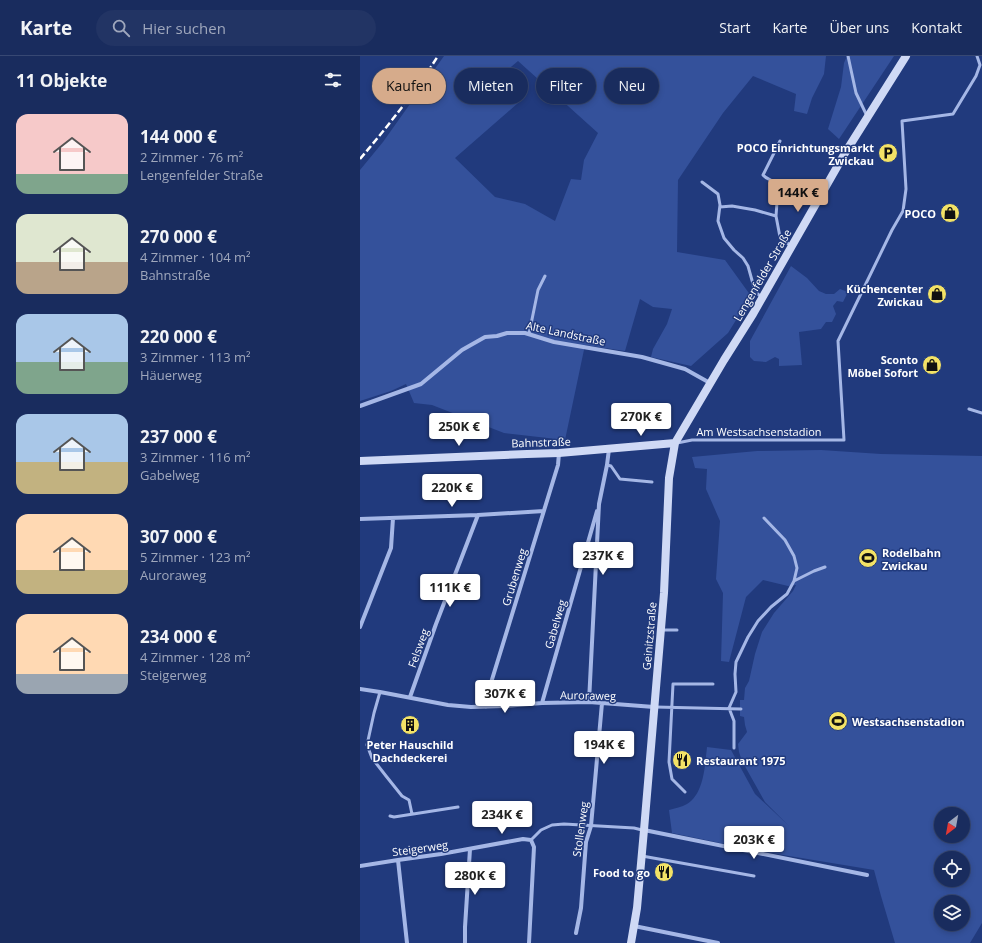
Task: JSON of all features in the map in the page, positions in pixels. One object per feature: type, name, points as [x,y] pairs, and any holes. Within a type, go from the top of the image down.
[{"type":"main road","name":"Lengenfelder Straße","points":[[675,443],[762,298],[842,158],[906,56]]},
{"type":"main road","name":"Bahnstraße","points":[[360,461],[559,453],[675,443]]},
{"type":"main road","name":"Geinitzstraße","points":[[631,943],[642,856],[661,630],[669,478],[675,443]]},
{"type":"street","name":"Alte Landstraße","points":[[360,406],[421,384],[462,350],[485,337],[507,333],[525,333],[554,342],[642,357],[685,369],[710,383]]},
{"type":"street","name":"Gabelweg","points":[[542,703],[599,504],[609,449]]},
{"type":"street","name":"Grubenweg","points":[[486,707],[486,699],[558,465],[559,453]]},
{"type":"street","name":"Gabelweg","points":[[589,702],[599,504]]},
{"type":"street","points":[[360,519],[544,511]]},
{"type":"street","name":"Felsweg","points":[[410,698],[436,624],[478,515]]},
{"type":"street","points":[[360,627],[390,548],[393,518]]},
{"type":"street","name":"Auroraweg","points":[[360,689],[448,705],[471,707],[589,702],[654,707]]},
{"type":"street","name":"Stollenweg","points":[[576,933],[581,908],[586,842],[591,826],[602,703]]},
{"type":"street","points":[[644,830],[867,875]]},
{"type":"street","name":"Steigerweg","points":[[360,866],[470,850],[523,839],[531,840]]},
{"type":"street","points":[[529,943],[534,847],[531,840]]},
{"type":"street","points":[[465,943],[464,927],[470,850]]},
{"type":"street","points":[[398,860],[407,943]]},
{"type":"street","points":[[634,926],[696,941],[718,943]]},
{"type":"lane","points":[[848,56],[856,93],[868,116]]},
{"type":"lane","name":"Am Westsachsenstadion","points":[[675,443],[692,440],[844,440],[838,341],[885,244],[903,211],[906,190],[902,121],[953,114],[976,76],[980,65],[977,56]]},
{"type":"lane","points":[[780,141],[764,175],[766,179],[774,182],[778,186],[776,216],[780,237],[791,246]]},
{"type":"lane","points":[[702,182],[718,194],[720,208],[718,221],[724,238],[743,258],[748,266],[755,291],[762,298]]},
{"type":"lane","points":[[720,208],[732,206],[776,216]]},
{"type":"lane","points":[[529,334],[538,290],[545,276]]},
{"type":"lane","points":[[969,409],[982,412]]},
{"type":"lane","points":[[607,465],[611,466],[620,479],[652,482]]},
{"type":"lane","points":[[734,748],[734,721],[730,708],[736,692],[736,662],[748,637],[758,621],[771,607],[787,594],[794,581],[797,568],[794,556],[786,540],[764,518]]},
{"type":"lane","points":[[794,581],[825,567]]},
{"type":"lane","points":[[661,630],[677,630]]},
{"type":"lane","points":[[685,792],[672,779],[669,762],[673,684],[713,684]]},
{"type":"lane","points":[[380,692],[367,745],[372,758],[402,796],[409,800],[412,814]]},
{"type":"lane","points":[[654,707],[741,709]]},
{"type":"lane","points":[[390,816],[394,817],[458,807]]},
{"type":"lane","points":[[531,840],[541,830],[552,825],[564,824],[634,828],[644,830]]},
{"type":"lane","points":[[642,856],[754,876]]},
{"type":"shaded area","points":[[444,56],[826,56],[824,74],[812,98],[807,114],[794,111],[796,94],[753,76],[723,113],[678,180],[677,252],[725,260],[751,296],[728,333],[691,366],[651,357],[653,349],[667,324],[672,309],[653,307],[640,299],[625,351],[585,345],[565,440],[504,433],[432,405],[414,403],[406,384],[391,391],[360,401],[360,170],[383,142],[410,104],[446,104],[446,68],[435,68]],"holes":[[[518,61],[526,68],[528,68],[528,70],[536,77],[536,68],[596,68],[596,104],[566,104],[598,133],[584,160],[581,180],[571,179],[555,221],[525,204],[495,197],[455,158],[517,104],[454,104],[454,68],[510,68]]]},
{"type":"shaded area","points":[[847,56],[894,56],[839,139],[828,129],[841,87],[844,63]]},
{"type":"shaded area","points":[[791,266],[807,278],[819,291],[826,294],[834,294],[840,289],[848,292],[843,302],[837,301],[833,306],[836,314],[832,322],[826,322],[821,329],[799,332],[802,365],[779,366],[779,359],[775,357],[766,362],[754,361],[750,357],[750,341]]},
{"type":"shaded area","points":[[821,450],[881,454],[982,456],[982,923],[970,943],[895,943],[874,870],[759,851],[672,833],[669,810],[687,804],[697,793],[703,778],[707,747],[731,750],[755,794],[789,826],[765,802],[742,761],[738,744],[747,732],[744,717],[740,716],[740,700],[744,700],[745,688],[749,681],[762,632],[774,613],[793,591],[796,585],[788,586],[763,580],[746,597],[729,662],[721,661],[723,593],[716,579],[720,521],[706,489],[707,469],[695,468],[692,457],[757,451]]},
{"type":"railway","points":[[360,159],[401,109],[438,56]]},
{"type":"place","name":"POCO Einrichtungsmarkt Zwickau","points":[[888,153]]},
{"type":"place","name":"POCO","points":[[950,213]]},
{"type":"place","name":"Küchencenter Zwickau","points":[[937,294]]},
{"type":"place","name":"Sconto Möbel Sofort","points":[[932,365]]},
{"type":"place","name":"Rodelbahn Zwickau","points":[[868,558]]},
{"type":"place","name":"Westsachsenstadion","points":[[838,721]]},
{"type":"place","name":"Peter Hauschild Dachdeckerei","points":[[410,725]]},
{"type":"place","name":"Restaurant 1975","points":[[682,760]]},
{"type":"place","name":"Food to go","points":[[664,872]]}]
